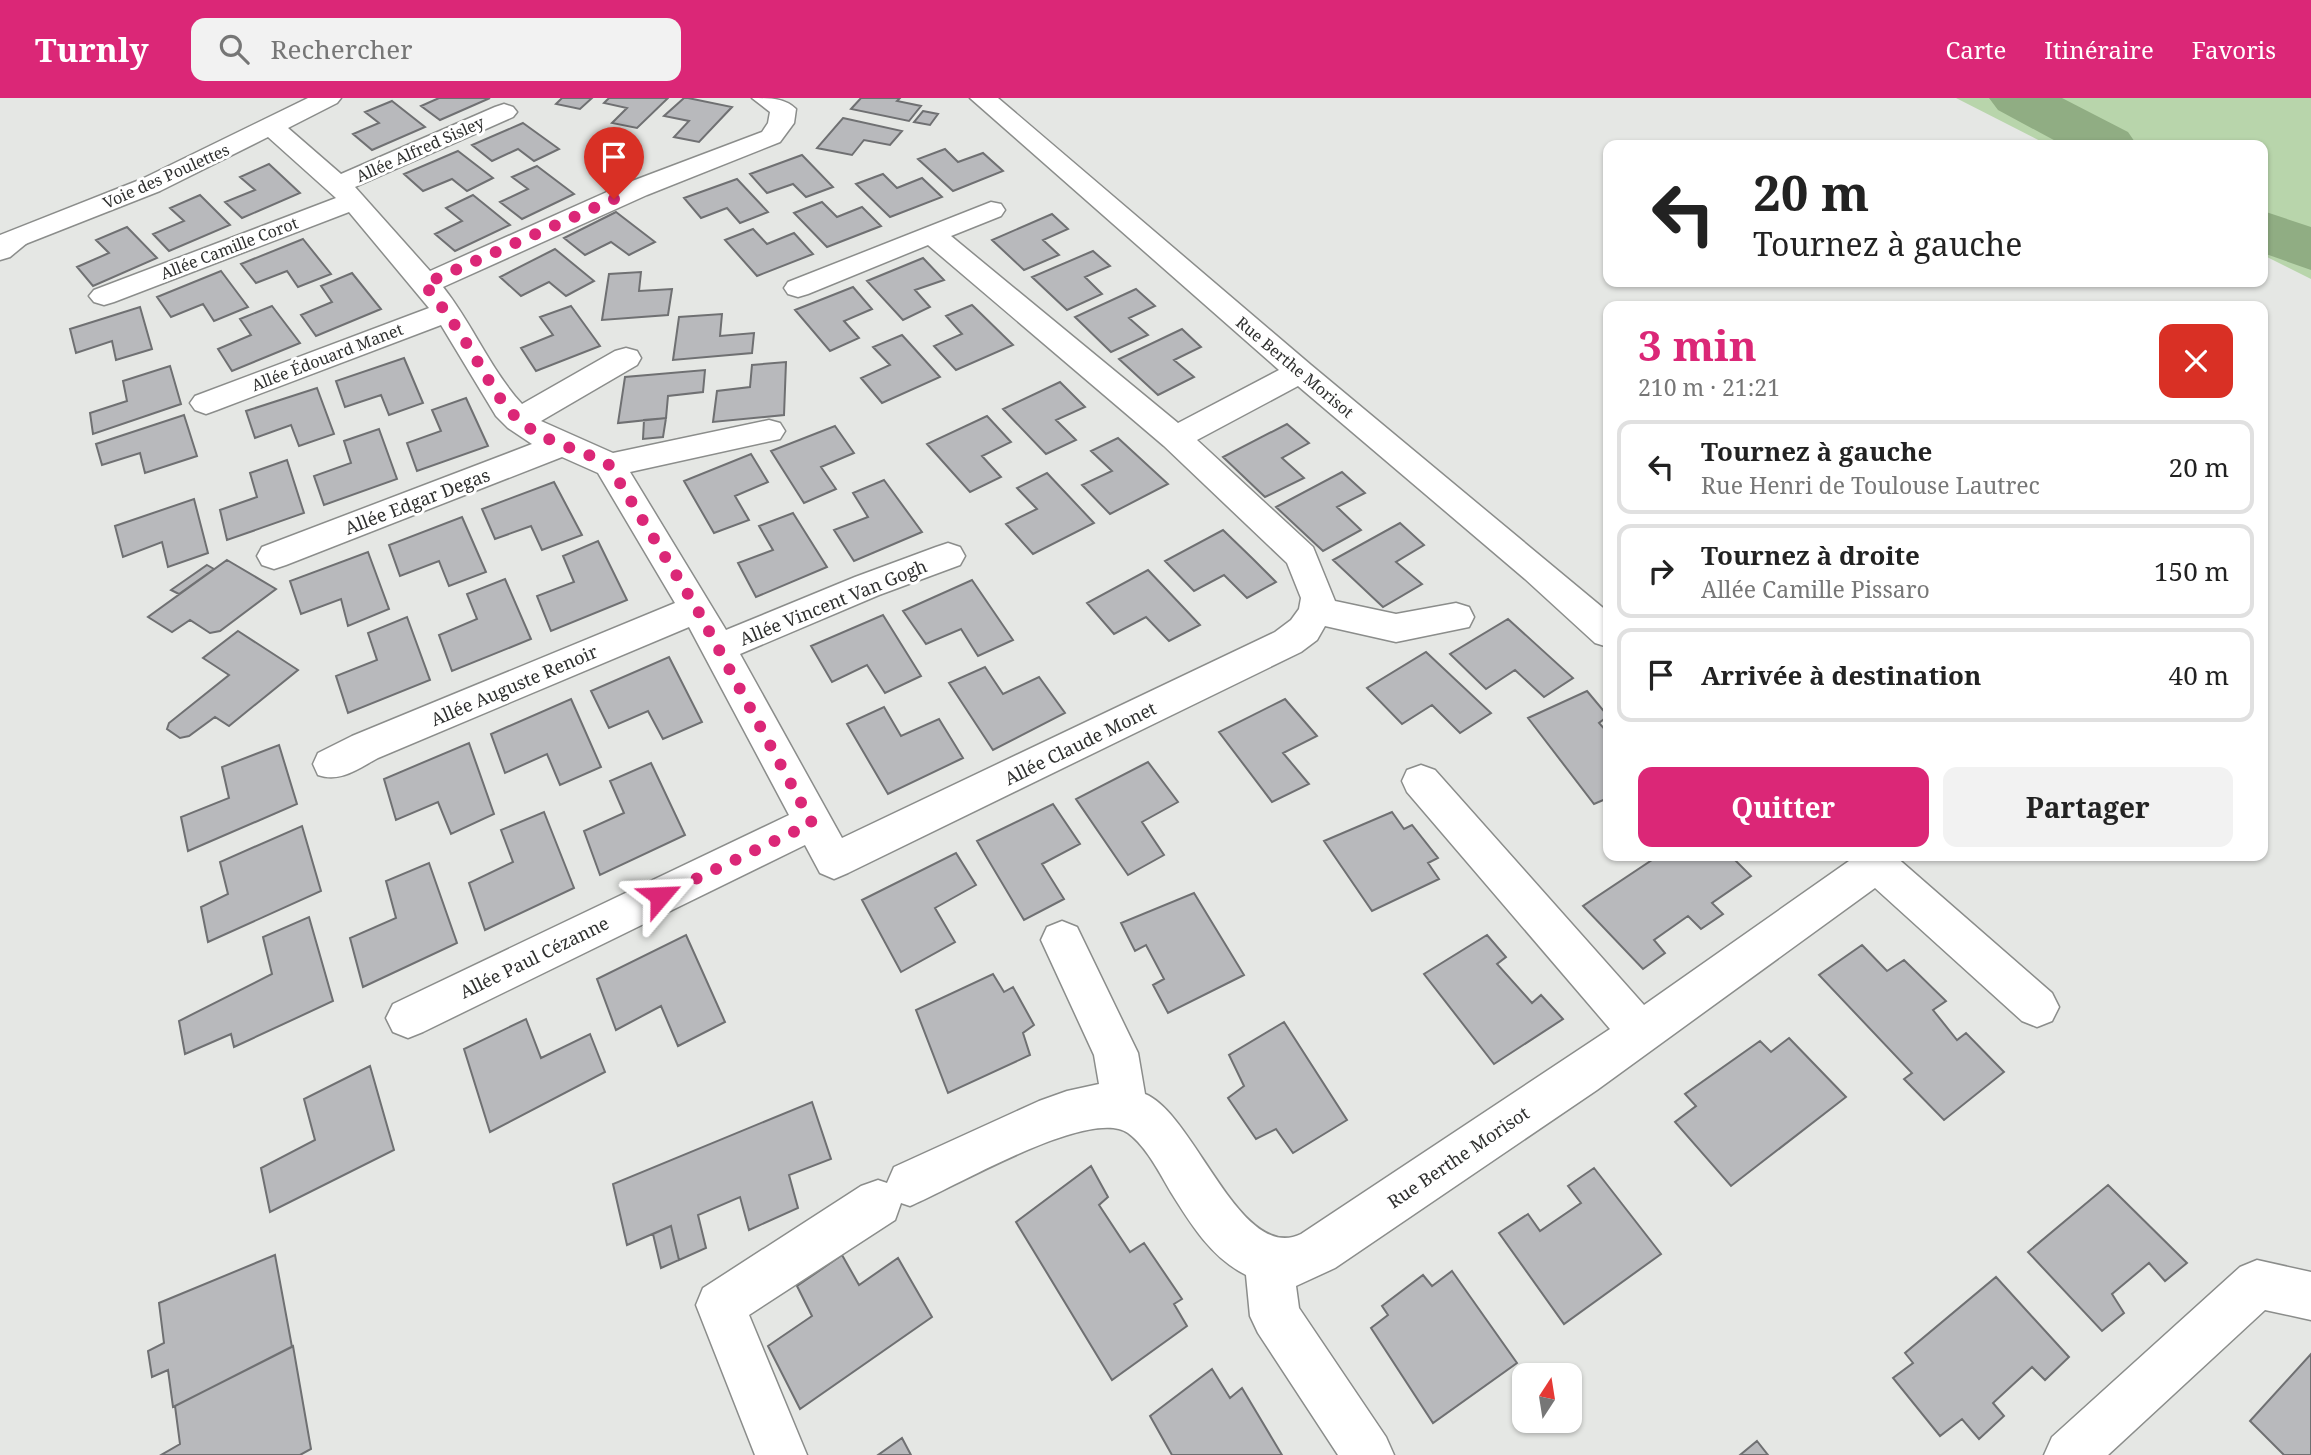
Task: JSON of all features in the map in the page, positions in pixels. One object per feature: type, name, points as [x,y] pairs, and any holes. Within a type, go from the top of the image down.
[{"type":"street","name":"Voie des Poulettes","points":[[6,245],[151,186],[273,128],[328,98]]},
{"type":"street","points":[[424,284],[637,189],[771,137],[782,123],[783,109],[765,98]]},
{"type":"street","name":"Rue Berthe Morisot","points":[[983,98],[1603,629]]},
{"type":"street","name":"Allée Alfred Sisley","points":[[345,193],[503,112]]},
{"type":"street","points":[[273,128],[345,193],[424,284],[447,312],[502,402],[519,421],[560,445],[586,452],[609,465],[697,609],[812,823]]},
{"type":"street","name":"Allée Camille Corot","points":[[104,296],[345,193]]},
{"type":"street","points":[[798,288],[991,210]]},
{"type":"street","points":[[932,234],[1175,438],[1301,556],[1318,598],[1316,611],[1396,628],[1456,617]]},
{"type":"street","name":"Allée Édouard Manet","points":[[206,403],[447,312]]},
{"type":"street","points":[[519,421],[591,376],[626,358]]},
{"type":"street","points":[[1175,438],[1300,372]]},
{"type":"street","points":[[609,465],[769,431]]},
{"type":"street","name":"Allée Edgar Degas","points":[[274,556],[560,445]]},
{"type":"street","name":"Allée Vincent Van Gogh","points":[[719,649],[867,586],[948,556]]},
{"type":"street","name":"Allée Auguste Renoir","points":[[332,764],[365,747],[697,609]]},
{"type":"street","name":"Allée Claude Monet","points":[[812,823],[834,861],[1288,642],[1304,630],[1316,611]]},
{"type":"street","points":[[1421,781],[1640,1032]]},
{"type":"street","name":"Allée Paul Cézanne","points":[[408,1018],[812,823]]},
{"type":"street","name":"Rue Berthe Morisot","points":[[1269,1261],[1296,1262],[1318,1251],[1640,1032],[1870,861]]},
{"type":"street","name":"Rue Berthe Morisot","points":[[1872,861],[2037,1007]]},
{"type":"street","points":[[1062,940],[1116,1054],[1125,1110]]},
{"type":"street","points":[[781,1455],[720,1305],[894,1193],[1060,1114],[1103,1104],[1139,1114],[1167,1145],[1224,1229],[1246,1251],[1269,1261],[1275,1315],[1368,1455]]},
{"type":"street","points":[[2070,1455],[2257,1284],[2311,1296]]},
{"type":"green space","points":[[1956,98],[2311,98],[2311,279],[2268,258],[2268,140],[2038,140]]},
{"type":"building","points":[[439,98],[490,98],[440,120],[421,106]]},
{"type":"building","points":[[562,98],[592,98],[580,109],[556,104]]},
{"type":"building","points":[[609,98],[668,98],[637,128],[612,123],[627,108],[604,103]]},
{"type":"building","points":[[684,98],[732,107],[699,142],[674,137],[689,121],[664,116]]},
{"type":"building","points":[[861,98],[900,98],[897,101],[921,106],[909,121],[851,109]]},
{"type":"building","points":[[392,101],[425,127],[372,150],[353,134],[379,123],[365,112]]},
{"type":"building","points":[[923,111],[938,114],[930,125],[914,122]]},
{"type":"building","points":[[843,118],[902,131],[890,145],[864,140],[852,155],[817,148]]},
{"type":"building","points":[[523,123],[559,149],[534,161],[518,149],[492,161],[472,145]]},
{"type":"building","points":[[945,149],[958,162],[983,153],[1003,171],[953,191],[918,159]]},
{"type":"building","points":[[458,151],[493,178],[467,191],[452,179],[423,191],[404,174]]},
{"type":"building","points":[[802,155],[833,187],[806,197],[793,184],[767,193],[750,174]]},
{"type":"building","points":[[269,164],[300,193],[242,218],[225,202],[255,190],[240,177]]},
{"type":"building","points":[[537,166],[574,194],[522,219],[500,202],[528,189],[512,177]]},
{"type":"building","points":[[883,174],[897,188],[922,178],[942,197],[890,217],[856,184]]},
{"type":"building","points":[[737,179],[768,212],[740,223],[727,208],[701,218],[684,198]]},
{"type":"building","points":[[200,195],[230,225],[169,251],[153,234],[184,221],[170,208]]},
{"type":"building","points":[[473,195],[510,225],[455,251],[435,234],[462,221],[446,208]]},
{"type":"building","points":[[822,202],[837,217],[862,207],[881,226],[827,247],[794,213]]},
{"type":"building","points":[[616,212],[655,242],[629,255],[611,242],[585,255],[564,238]]},
{"type":"building","points":[[1052,214],[1068,229],[1043,240],[1059,255],[1024,270],[992,240]]},
{"type":"building","points":[[127,227],[157,258],[93,286],[77,267],[109,253],[96,240]]},
{"type":"building","points":[[753,229],[767,244],[794,233],[813,254],[757,276],[725,240]]},
{"type":"building","points":[[303,239],[331,274],[298,287],[287,271],[256,283],[241,264]]},
{"type":"building","points":[[555,249],[594,281],[566,296],[549,282],[521,296],[500,277]]},
{"type":"building","points":[[1093,251],[1110,266],[1085,277],[1102,294],[1067,310],[1032,277]]},
{"type":"building","points":[[923,258],[944,280],[915,290],[930,307],[903,320],[867,281]]},
{"type":"building","points":[[221,271],[248,307],[214,321],[203,304],[171,317],[157,297]]},
{"type":"building","points":[[641,272],[639,291],[672,289],[668,315],[602,320],[609,274]]},
{"type":"building","points":[[352,273],[381,309],[316,336],[301,315],[332,302],[321,286]]},
{"type":"building","points":[[853,287],[872,309],[844,321],[859,338],[830,351],[795,310]]},
{"type":"building","points":[[1136,289],[1155,306],[1129,318],[1148,335],[1111,352],[1075,317]]},
{"type":"building","points":[[972,305],[1013,345],[956,370],[934,346],[962,334],[946,316]]},
{"type":"building","points":[[272,306],[300,343],[232,371],[218,349],[251,335],[240,319]]},
{"type":"building","points":[[571,306],[600,346],[536,371],[521,348],[553,335],[540,317]]},
{"type":"building","points":[[140,307],[152,349],[116,360],[112,341],[76,353],[70,329]]},
{"type":"building","points":[[722,314],[720,336],[754,333],[752,353],[673,360],[679,317]]},
{"type":"building","points":[[1182,329],[1201,347],[1174,360],[1194,377],[1158,395],[1119,359]]},
{"type":"building","points":[[902,335],[940,377],[882,403],[861,378],[890,365],[873,347]]},
{"type":"building","points":[[404,358],[423,403],[389,415],[381,395],[345,407],[336,381]]},
{"type":"building","points":[[786,362],[784,415],[713,422],[717,391],[750,387],[752,365]]},
{"type":"building","points":[[170,366],[181,404],[93,434],[90,413],[127,401],[123,381]]},
{"type":"building","points":[[705,370],[703,392],[668,396],[666,418],[618,423],[625,377]]},
{"type":"building","points":[[1060,382],[1085,407],[1056,420],[1076,440],[1046,454],[1003,409]]},
{"type":"building","points":[[317,388],[334,434],[299,446],[291,425],[255,438],[246,411]]},
{"type":"building","points":[[466,398],[488,446],[417,471],[407,443],[441,431],[432,410]]},
{"type":"building","points":[[184,415],[197,456],[145,473],[140,453],[102,465],[96,444]]},
{"type":"building","points":[[987,416],[1011,442],[982,456],[1001,477],[970,492],[927,444]]},
{"type":"building","points":[[666,418],[663,437],[643,439],[644,420]]},
{"type":"building","points":[[1287,424],[1309,443],[1282,458],[1304,478],[1265,497],[1223,457]]},
{"type":"building","points":[[835,426],[854,453],[821,467],[836,489],[804,503],[771,451]]},
{"type":"building","points":[[379,429],[397,479],[324,505],[314,476],[351,463],[344,441]]},
{"type":"building","points":[[1118,438],[1168,484],[1110,514],[1082,485],[1112,471],[1091,451]]},
{"type":"building","points":[[751,454],[768,482],[735,496],[749,520],[714,533],[684,481]]},
{"type":"building","points":[[287,460],[304,513],[227,540],[220,510],[257,497],[250,473]]},
{"type":"building","points":[[1342,472],[1365,493],[1337,507],[1361,530],[1323,551],[1276,507]]},
{"type":"building","points":[[1047,473],[1094,523],[1033,554],[1006,524],[1037,509],[1017,488]]},
{"type":"building","points":[[884,480],[922,532],[854,561],[834,530],[868,517],[853,493]]},
{"type":"building","points":[[554,482],[582,535],[542,550],[531,526],[495,539],[482,509]]},
{"type":"building","points":[[194,499],[208,553],[168,567],[162,542],[123,557],[115,526]]},
{"type":"building","points":[[793,513],[827,567],[756,597],[738,563],[773,550],[759,526]]},
{"type":"building","points":[[462,517],[486,572],[449,586],[439,561],[400,576],[389,545]]},
{"type":"building","points":[[1400,523],[1424,545],[1396,562],[1422,584],[1383,607],[1333,560]]},
{"type":"building","points":[[1223,530],[1276,582],[1247,598],[1224,575],[1194,591],[1165,561]]},
{"type":"building","points":[[598,541],[627,600],[551,631],[537,596],[574,582],[563,556]]},
{"type":"building","points":[[368,552],[389,609],[348,626],[341,599],[301,614],[290,581]]},
{"type":"building","points":[[227,560],[276,589],[220,631],[210,633],[190,620],[172,632],[148,617]]},
{"type":"building","points":[[207,565],[214,569],[179,594],[171,590]]},
{"type":"building","points":[[1148,570],[1200,625],[1169,641],[1146,617],[1114,634],[1087,603]]},
{"type":"building","points":[[505,579],[531,639],[452,671],[439,635],[477,619],[467,594]]},
{"type":"building","points":[[972,580],[1013,640],[978,656],[961,629],[926,644],[903,611]]},
{"type":"building","points":[[883,615],[921,676],[885,693],[867,665],[832,682],[811,646]]},
{"type":"building","points":[[407,617],[430,680],[348,713],[336,676],[377,660],[368,633]]},
{"type":"building","points":[[1508,619],[1573,678],[1544,697],[1515,670],[1486,689],[1450,654]]},
{"type":"building","points":[[238,631],[298,670],[229,726],[215,717],[189,736],[180,738],[167,729],[169,723],[229,675],[203,658]]},
{"type":"building","points":[[1426,652],[1491,713],[1460,733],[1432,705],[1402,724],[1367,688]]},
{"type":"building","points":[[669,657],[702,722],[663,739],[648,711],[609,728],[591,691]]},
{"type":"building","points":[[985,667],[1003,694],[1039,677],[1065,713],[993,750],[949,683]]},
{"type":"building","points":[[1587,691],[1603,710],[1603,720],[1599,723],[1603,727],[1603,800],[1594,804],[1528,718]]},
{"type":"building","points":[[571,699],[601,767],[560,785],[547,754],[505,773],[491,734]]},
{"type":"building","points":[[1285,699],[1317,736],[1283,753],[1309,784],[1272,802],[1219,732]]},
{"type":"building","points":[[884,707],[901,736],[939,719],[963,758],[888,794],[847,724]]},
{"type":"building","points":[[469,743],[494,814],[451,834],[438,802],[396,820],[384,779]]},
{"type":"building","points":[[279,745],[297,804],[188,851],[181,817],[229,798],[222,767]]},
{"type":"building","points":[[1148,762],[1178,802],[1142,822],[1164,855],[1128,875],[1076,799]]},
{"type":"building","points":[[651,763],[685,835],[600,875],[584,831],[624,813],[610,781]]},
{"type":"building","points":[[1053,804],[1080,844],[1042,864],[1064,899],[1024,920],[977,841]]},
{"type":"building","points":[[544,812],[574,888],[485,930],[469,883],[513,862],[501,830]]},
{"type":"building","points":[[1392,812],[1404,829],[1412,825],[1438,858],[1428,863],[1439,879],[1372,911],[1324,841]]},
{"type":"building","points":[[302,826],[321,891],[208,942],[201,907],[228,894],[220,862]]},
{"type":"building","points":[[956,853],[976,885],[935,908],[955,942],[901,972],[862,900]]},
{"type":"building","points":[[1650,861],[1736,861],[1751,876],[1712,903],[1723,914],[1701,929],[1688,916],[1654,940],[1665,953],[1643,969],[1583,906]]},
{"type":"building","points":[[429,863],[457,943],[363,987],[350,938],[396,918],[386,881]]},
{"type":"building","points":[[1194,893],[1244,975],[1168,1013],[1153,985],[1164,979],[1146,945],[1135,951],[1121,923]]},
{"type":"building","points":[[309,917],[333,1001],[234,1047],[231,1034],[185,1054],[179,1021],[272,974],[263,937]]},
{"type":"building","points":[[686,935],[725,1022],[678,1046],[661,1006],[616,1030],[597,979]]},
{"type":"building","points":[[1487,935],[1506,957],[1497,964],[1532,1003],[1541,995],[1563,1019],[1494,1064],[1424,974]]},
{"type":"building","points":[[1862,945],[1887,971],[1904,960],[1946,1001],[1933,1010],[1957,1040],[1966,1033],[2004,1072],[1944,1120],[1904,1079],[1912,1073],[1819,975]]},
{"type":"building","points":[[993,974],[1004,992],[1013,987],[1034,1025],[1023,1033],[1030,1055],[948,1093],[916,1010]]},
{"type":"building","points":[[526,1019],[541,1058],[590,1034],[605,1072],[490,1132],[464,1049]]},
{"type":"building","points":[[1284,1022],[1347,1120],[1293,1153],[1276,1129],[1256,1139],[1228,1098],[1244,1086],[1229,1055]]},
{"type":"building","points":[[1789,1038],[1846,1097],[1731,1186],[1675,1122],[1696,1106],[1685,1094],[1760,1041],[1771,1052]]},
{"type":"building","points":[[370,1066],[394,1150],[270,1212],[261,1168],[315,1140],[304,1099]]},
{"type":"building","points":[[812,1102],[831,1159],[789,1175],[798,1208],[749,1230],[740,1197],[698,1215],[706,1248],[679,1260],[671,1226],[627,1245],[613,1184]]},
{"type":"building","points":[[1091,1166],[1108,1197],[1099,1205],[1130,1252],[1144,1243],[1182,1299],[1174,1304],[1187,1326],[1112,1380],[1016,1222]]},
{"type":"building","points":[[1594,1168],[1661,1254],[1564,1324],[1499,1233],[1528,1214],[1540,1231],[1581,1203],[1568,1186]]},
{"type":"building","points":[[2108,1185],[2187,1263],[2165,1281],[2149,1263],[2112,1294],[2124,1313],[2102,1331],[2028,1252]]},
{"type":"building","points":[[671,1226],[679,1260],[661,1268],[653,1234]]},
{"type":"building","points":[[275,1255],[292,1347],[173,1407],[168,1370],[152,1377],[148,1351],[164,1343],[159,1303]]},
{"type":"building","points":[[842,1255],[859,1285],[898,1258],[932,1317],[800,1409],[768,1346],[812,1316],[797,1286]]},
{"type":"building","points":[[1452,1271],[1517,1363],[1512,1363],[1512,1367],[1433,1423],[1371,1328],[1388,1315],[1382,1306],[1423,1275],[1432,1286]]},
{"type":"building","points":[[1996,1277],[2069,1357],[2045,1380],[2032,1367],[1993,1403],[2004,1416],[1979,1439],[1962,1419],[1940,1436],[1893,1378],[1913,1363],[1905,1353]]},
{"type":"building","points":[[293,1346],[311,1449],[300,1455],[161,1455],[180,1444],[175,1406]]},
{"type":"building","points":[[2311,1354],[2311,1455],[2284,1455],[2250,1421]]},
{"type":"building","points":[[1212,1369],[1230,1398],[1242,1388],[1282,1455],[1172,1455],[1150,1416]]},
{"type":"building","points":[[902,1438],[911,1455],[878,1455]]},
{"type":"building","points":[[1757,1441],[1768,1455],[1740,1455]]},
{"type":"waterway","points":[[2018,98],[2098,140]]},
{"type":"waterway","points":[[2268,232],[2311,250]]},
{"type":"route","points":[[614,199],[424,284],[447,312],[502,402],[519,421],[560,445],[586,452],[609,465],[697,609],[812,823],[660,896]]}]
